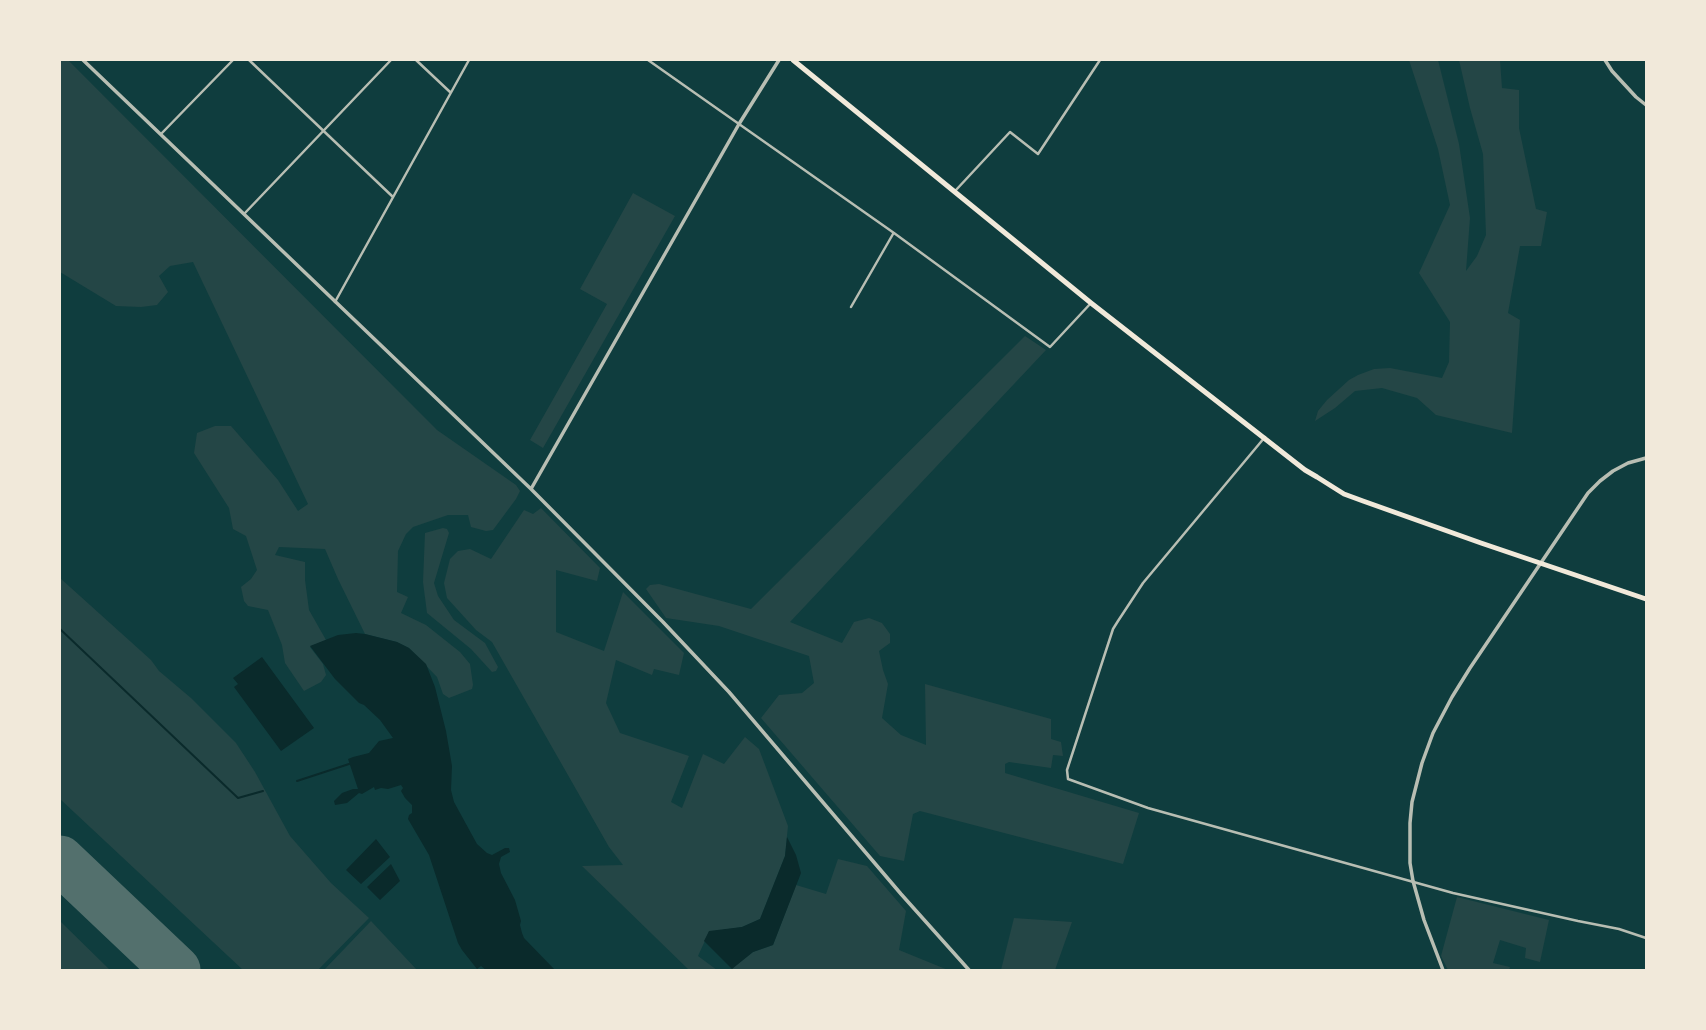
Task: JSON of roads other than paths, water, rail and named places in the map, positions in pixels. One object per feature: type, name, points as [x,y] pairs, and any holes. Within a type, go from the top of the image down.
[{"type":"main road","points":[[793,60],[1091,303],[1305,470],[1345,494],[1647,599]]},
{"type":"street","points":[[83,60],[531,489],[663,622],[729,692],[969,971]]},
{"type":"street","points":[[161,134],[233,60]]},
{"type":"street","points":[[249,60],[393,197]]},
{"type":"street","points":[[244,214],[391,60]]},
{"type":"street","points":[[416,60],[450,92]]},
{"type":"street","points":[[335,302],[469,60]]},
{"type":"street","points":[[648,60],[1050,346],[1091,303]]},
{"type":"street","points":[[531,489],[739,124],[779,60]]},
{"type":"street","points":[[956,191],[1010,132],[1038,154],[1100,60]]},
{"type":"street","points":[[1605,60],[1636,97],[1647,105]]},
{"type":"street","points":[[851,307],[894,233]]},
{"type":"street","points":[[1265,437],[1143,583],[1113,629],[1067,770],[1068,779],[1148,808],[1453,893],[1619,929],[1647,938]]},
{"type":"street","points":[[1443,971],[1413,881],[1410,838],[1412,802],[1433,733],[1458,688],[1594,486],[1621,466],[1647,458]]},
{"type":"waterway","points":[[60,629],[238,798],[263,791]]},
{"type":"waterway","points":[[297,781],[349,764]]}]
